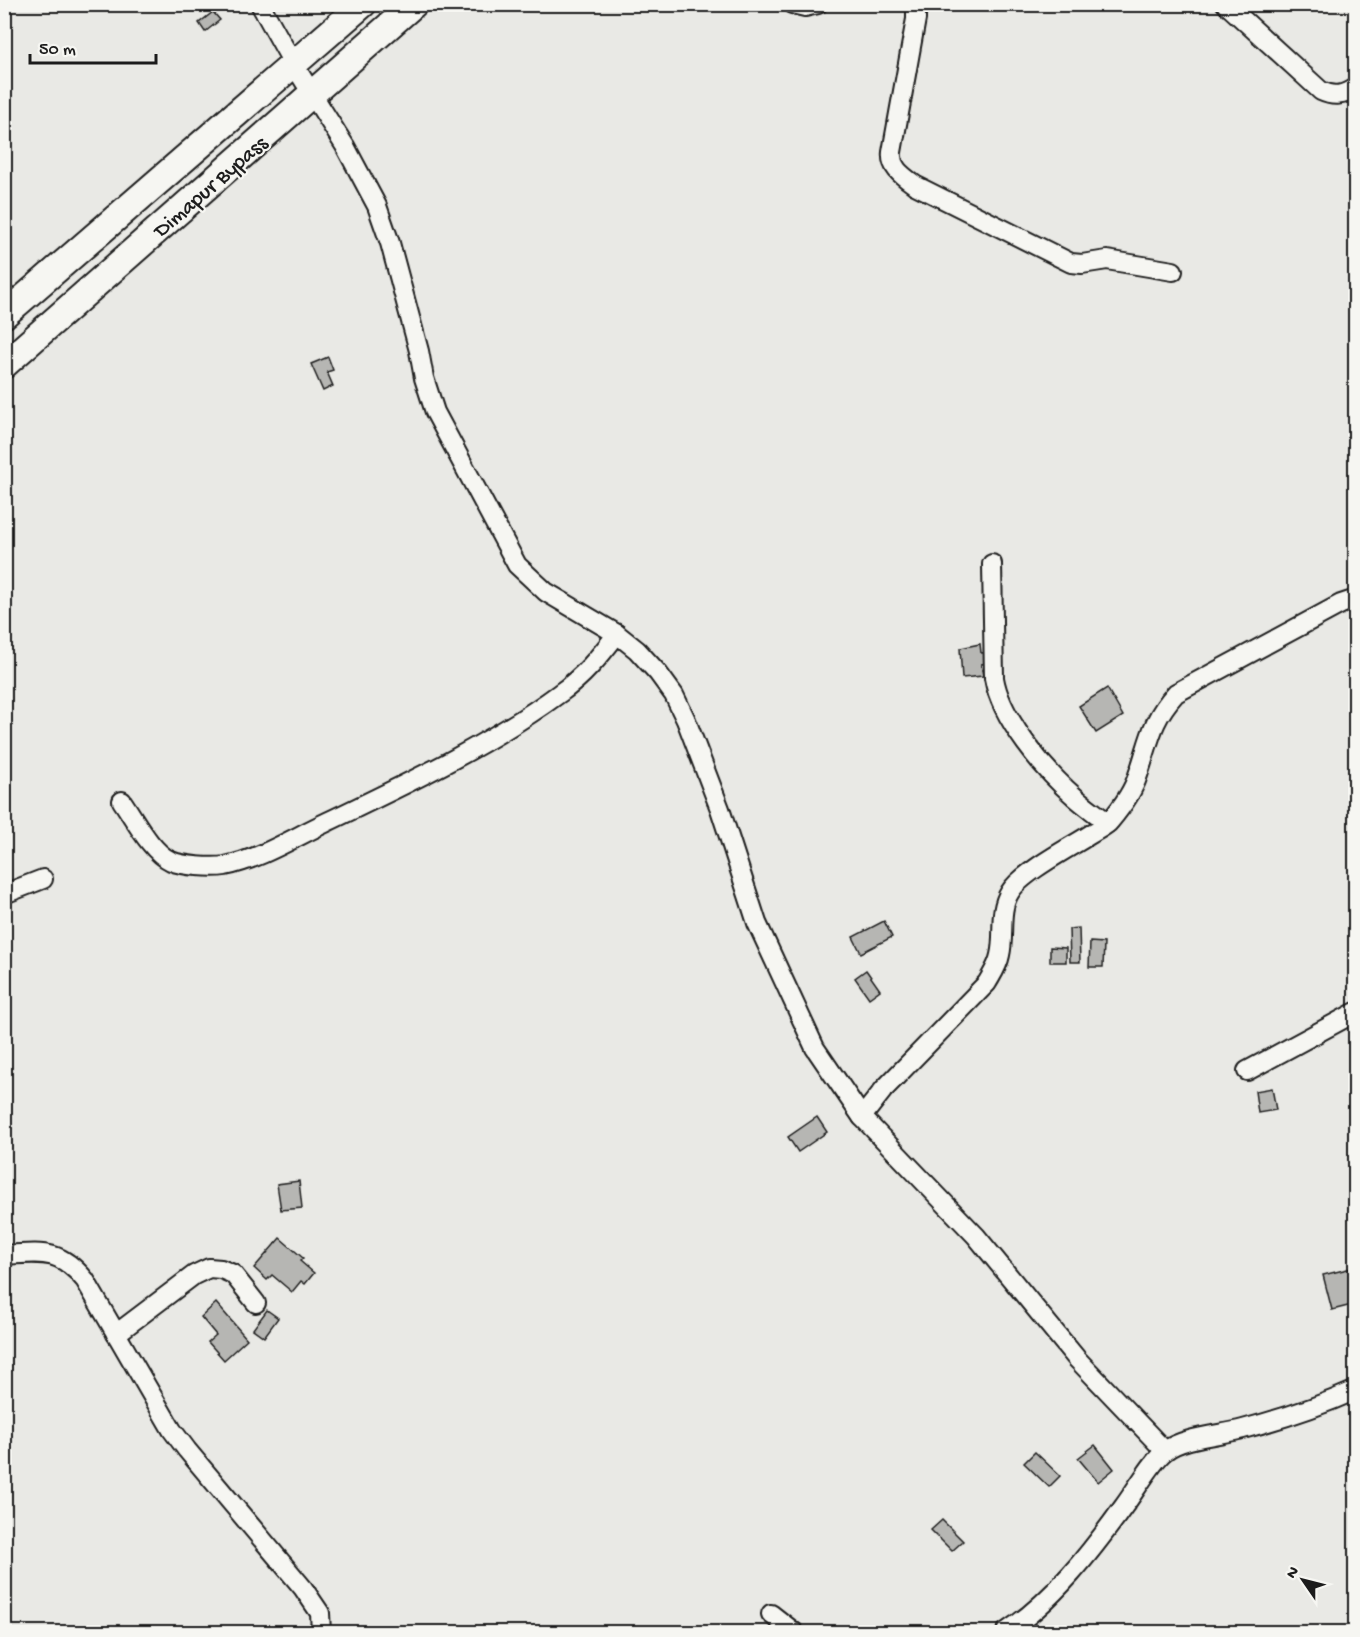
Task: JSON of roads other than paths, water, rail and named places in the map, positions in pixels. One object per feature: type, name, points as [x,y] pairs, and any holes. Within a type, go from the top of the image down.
[{"type":"highway","name":"Dimapur Bypass","points":[[4,315],[363,4]]},
{"type":"highway","name":"Dimapur Bypass","points":[[4,365],[414,4]]},
{"type":"street","points":[[260,4],[294,65],[345,146],[377,206],[390,243],[424,378],[435,412],[516,565],[546,592],[617,634],[637,650],[674,695],[720,808],[757,923],[815,1048],[840,1088],[862,1118],[976,1236],[1077,1359],[1165,1451]]},
{"type":"street","points":[[792,4],[805,7],[818,4]]},
{"type":"street","points":[[916,4],[916,19],[891,158],[897,170],[915,184],[1064,260],[1082,264],[1107,260],[1173,271]]},
{"type":"street","points":[[1226,4],[1321,91],[1332,96],[1346,94],[1356,87]]},
{"type":"street","points":[[992,564],[994,678],[1002,704],[1029,746],[1050,773],[1075,797],[1108,823]]},
{"type":"street","points":[[862,1118],[884,1089],[987,983],[996,968],[1000,954],[1002,919],[1006,899],[1013,888],[1027,876],[1108,823],[1128,796],[1138,776],[1148,739],[1162,709],[1176,693],[1341,604],[1356,599]]},
{"type":"street","points":[[122,801],[157,850],[170,860],[187,865],[223,866],[256,856],[425,775],[498,735],[561,693],[589,669],[617,634]]},
{"type":"street","points":[[4,894],[43,879]]},
{"type":"street","points":[[1247,1071],[1356,1012]]},
{"type":"street","points":[[4,1255],[49,1254],[77,1269],[182,1443],[303,1588],[320,1613],[321,1632]]},
{"type":"street","points":[[116,1334],[194,1275],[209,1268],[221,1269],[233,1274],[256,1303]]},
{"type":"street","points":[[1006,1632],[1026,1627],[1122,1509],[1165,1451],[1182,1442],[1245,1429],[1291,1415],[1356,1390]]},
{"type":"street","points":[[771,1614],[794,1632]]}]
